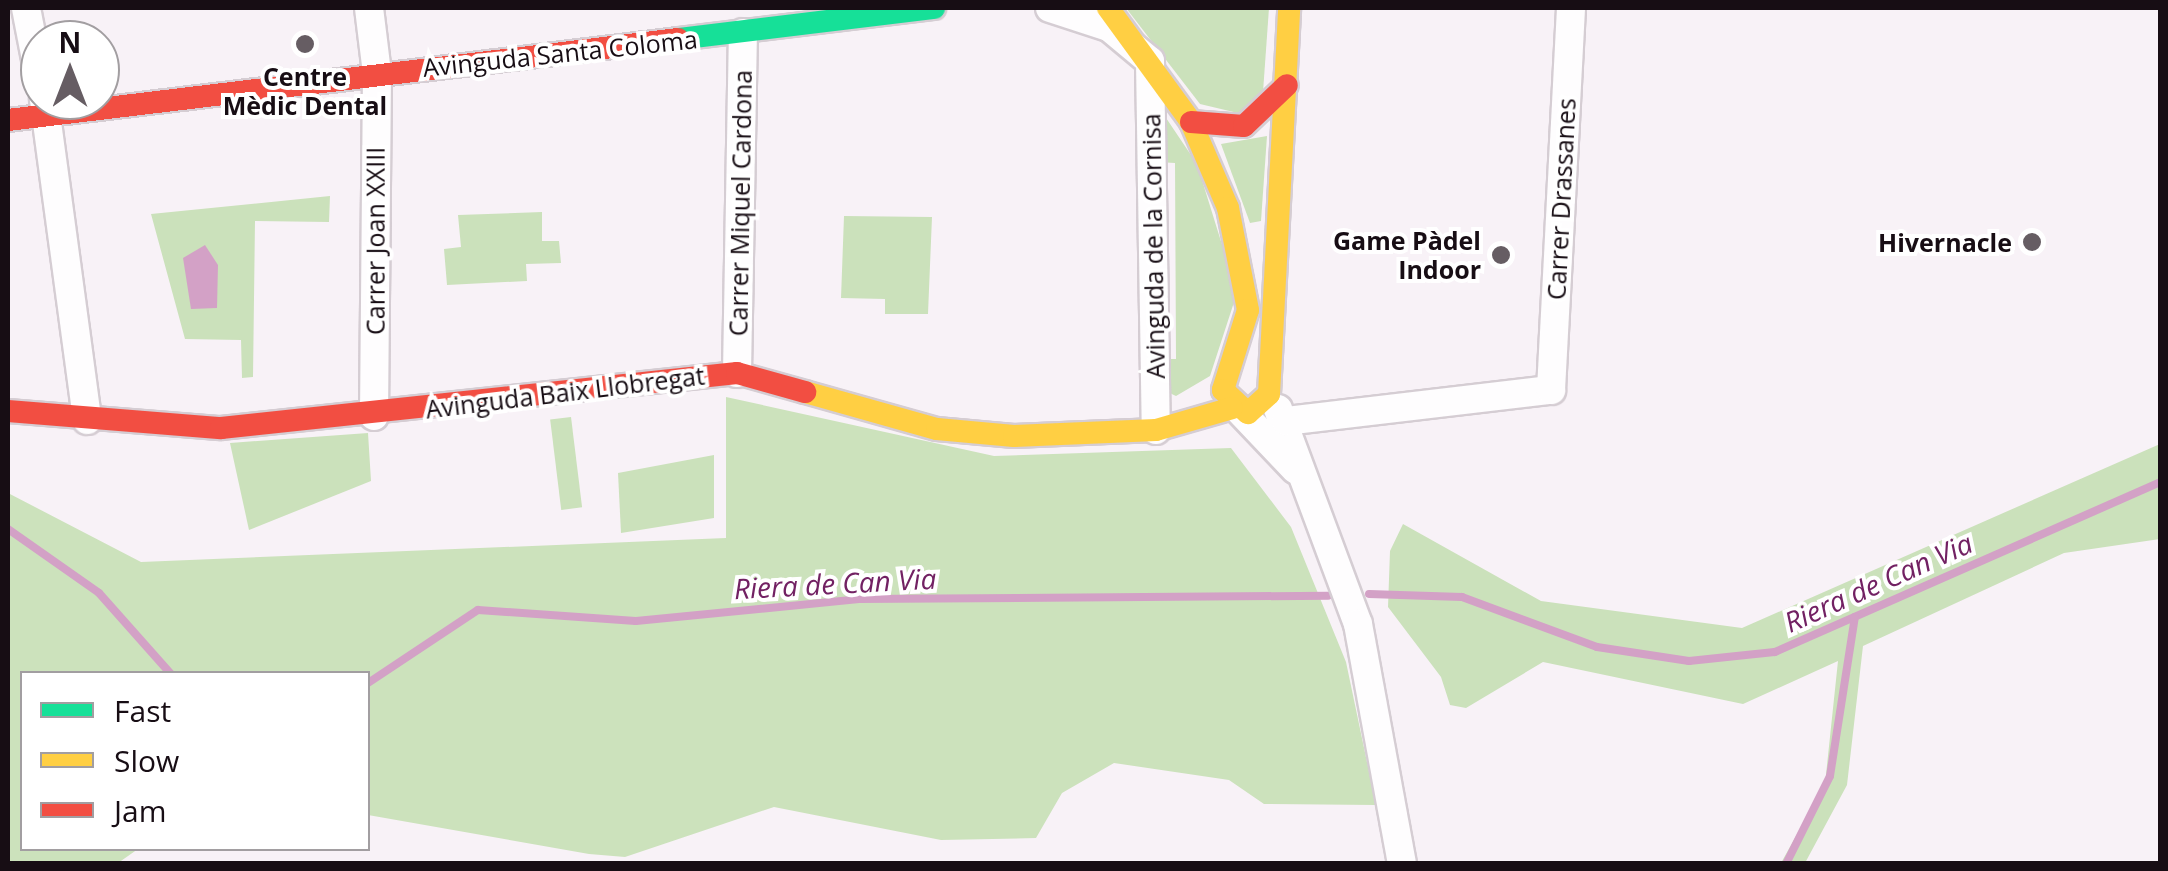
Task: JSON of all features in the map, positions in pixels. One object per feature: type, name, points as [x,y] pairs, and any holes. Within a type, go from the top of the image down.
[{"type":"street","name":"Carrer Joan XXIII","points":[[369,8],[377,73],[374,416]]},
{"type":"street","name":"Avinguda Santa Coloma","points":[[120,99],[743,33],[934,8]]},
{"type":"street","points":[[1050,8],[1109,27],[1150,62]]},
{"type":"street","points":[[1108,8],[1191,122],[1246,276],[1234,371],[1223,390],[1236,410],[1304,478]]},
{"type":"street","points":[[1268,388],[1289,8]]},
{"type":"street","name":"Carrer Drassanes","points":[[1286,421],[1551,390],[1571,8]]},
{"type":"street","name":"Carrer Miquel Cardona","points":[[737,373],[743,33]]},
{"type":"street","name":"Avinguda de la Cornisa","points":[[1150,62],[1156,430]]},
{"type":"street","points":[[1191,122],[1244,126],[1286,85]]},
{"type":"street","points":[[47,120],[87,420]]},
{"type":"street","points":[[1234,371],[1253,368],[1286,421],[1358,624],[1402,864]]},
{"type":"street","name":"Avinguda Baix Llobregat","points":[[8,411],[190,429],[374,416],[737,373],[937,429],[1156,430],[1236,410],[1268,388]]},
{"type":"green space","points":[[1126,8],[1269,8],[1263,92],[1242,114],[1200,104]]},
{"type":"green space","points":[[1158,106],[1197,164],[1237,293],[1210,376],[1176,396],[1163,390],[1160,359],[1176,359],[1175,163],[1157,162]]},
{"type":"green space","points":[[1267,136],[1261,221],[1250,223],[1221,144]]},
{"type":"green space","points":[[330,196],[329,222],[255,221],[253,377],[242,378],[241,340],[185,339],[151,214]]},
{"type":"green space","points":[[542,212],[542,241],[559,241],[561,263],[526,264],[527,281],[447,285],[444,249],[461,247],[458,215]]},
{"type":"green space","points":[[844,216],[932,217],[928,314],[885,314],[885,299],[841,298]]},
{"type":"green space","points":[[726,397],[994,456],[1231,448],[1291,527],[1346,662],[1376,805],[1264,804],[1229,780],[1114,763],[1062,793],[1036,838],[941,840],[774,807],[625,857],[589,854],[370,815],[370,671],[20,671],[20,851],[135,851],[118,863],[8,863],[8,493],[141,562],[726,538]]},
{"type":"green space","points":[[571,417],[582,507],[561,510],[550,420]]},
{"type":"green space","points":[[368,433],[371,481],[249,530],[230,443]]},
{"type":"green space","points":[[2160,444],[2160,539],[2064,553],[1863,646],[1847,785],[1805,863],[1781,863],[1825,784],[1838,661],[1743,704],[1543,662],[1466,708],[1450,705],[1441,677],[1388,607],[1390,551],[1403,524],[1541,601],[1742,628]]},
{"type":"green space","points":[[714,455],[714,518],[621,533],[618,473]]},
{"type":"shaded area","points":[[205,245],[218,265],[217,308],[191,309],[183,258]]},
{"type":"waterway","name":"Riera de Can Via","points":[[1369,594],[1462,597],[1597,647],[1689,661],[1775,652],[2160,482]]},
{"type":"waterway","name":"Riera de Can Via","points":[[8,529],[99,593],[168,671]]},
{"type":"waterway","name":"Riera de Can Via","points":[[370,682],[478,610],[636,621],[859,599],[1328,596]]},
{"type":"waterway","points":[[1786,864],[1830,776],[1855,617]]},
{"type":"traffic: fast","points":[[678,39],[934,8]]},
{"type":"traffic: slow","points":[[1108,8],[1191,122],[1228,208],[1248,310],[1223,390],[1248,413],[1269,394],[1289,8]]},
{"type":"traffic: slow","points":[[805,392],[937,429],[1014,436],[1156,430],[1232,408]]},
{"type":"traffic: jam","points":[[8,120],[678,39]]},
{"type":"traffic: jam","points":[[1191,122],[1244,126],[1287,85]]},
{"type":"traffic: jam","points":[[8,411],[221,428],[737,373],[805,392]]},
{"type":"place","name":"Centre Mèdic Dental","points":[[305,44]]},
{"type":"place","name":"Hivernacle","points":[[2032,242]]},
{"type":"place","name":"Game Pàdel Indoor","points":[[1501,255]]}]
